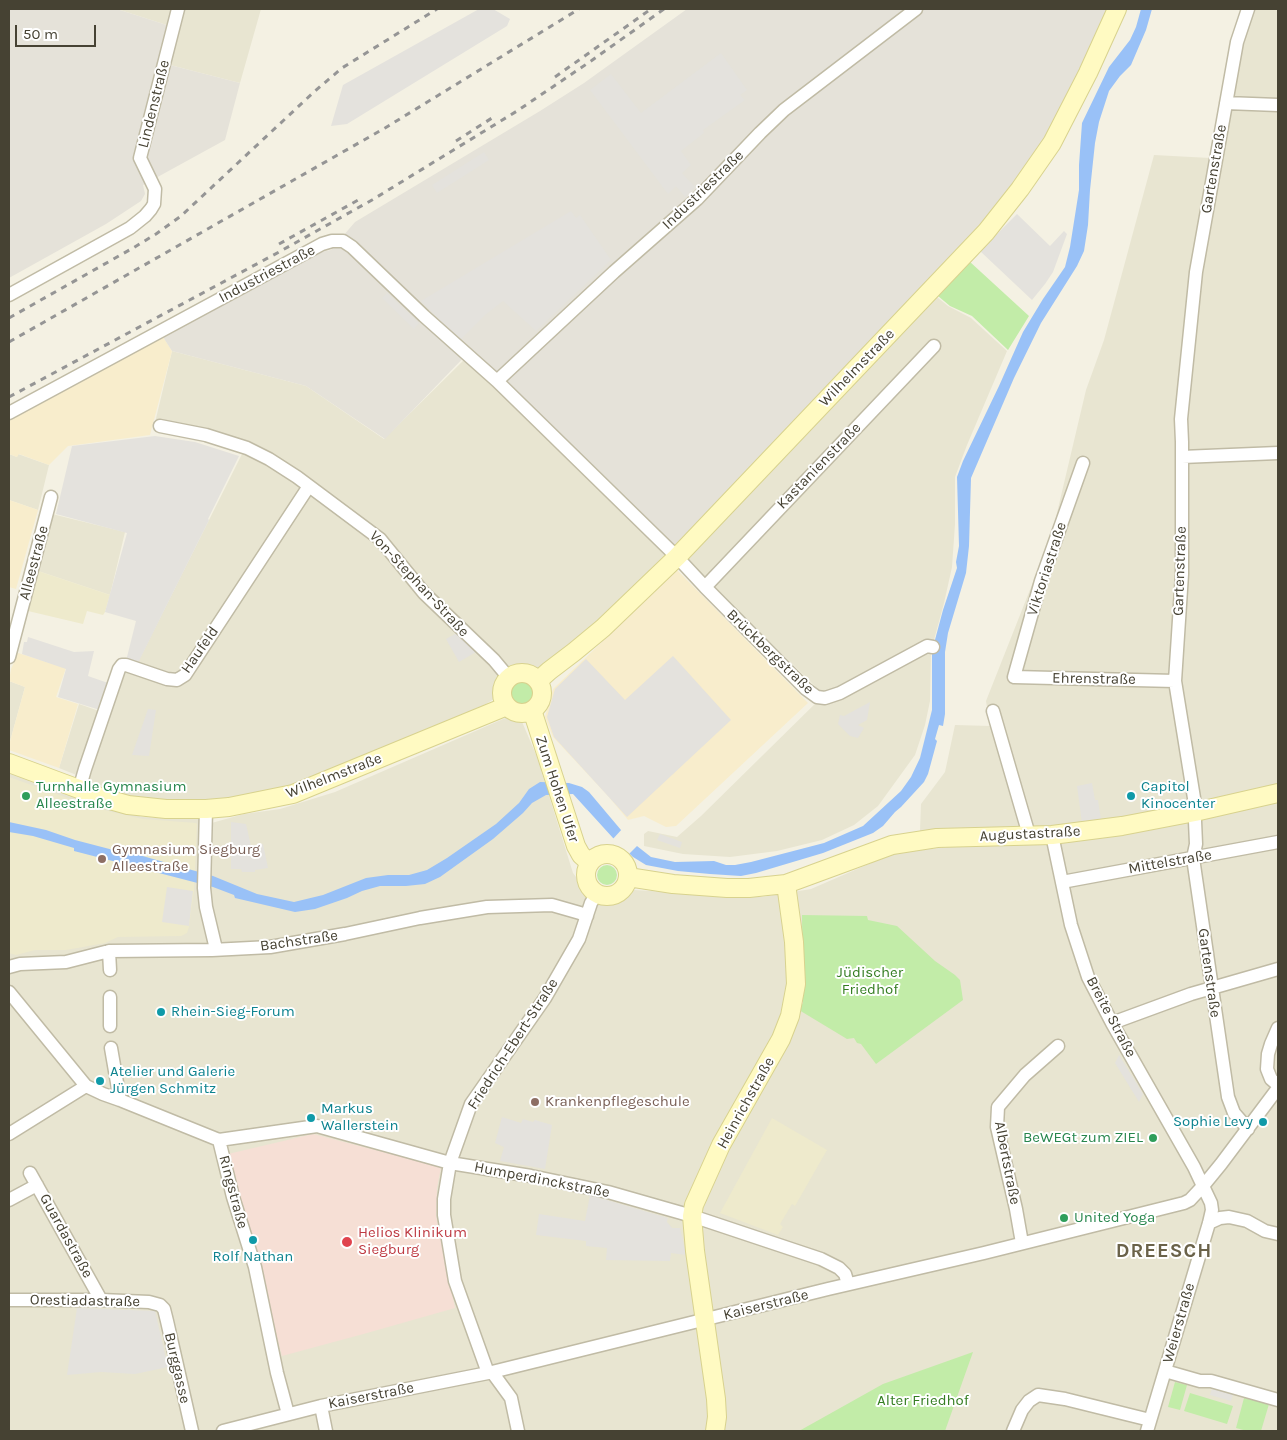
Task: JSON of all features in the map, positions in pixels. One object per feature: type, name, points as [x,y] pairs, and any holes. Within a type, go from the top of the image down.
[{"type":"main road","name":"Wilhelmstraße","points":[[538,681],[603,628],[677,557],[986,232],[1020,189],[1052,143],[1088,74],[1117,9]]},
{"type":"main road","points":[[521,673],[527,674],[538,681],[542,695],[540,701],[532,710],[522,713],[516,712],[507,706],[502,695],[505,683],[509,678],[521,673]]},
{"type":"main road","name":"Wilhelmstraße","points":[[9,763],[79,790],[128,805],[166,809],[206,809],[236,806],[293,794],[507,706]]},
{"type":"main road","name":"Zum Hohen Ufer","points":[[532,710],[576,846],[581,855],[590,864]]},
{"type":"main road","name":"Augustastraße","points":[[786,884],[892,845],[937,838],[1052,835],[1122,826],[1278,793]]},
{"type":"main road","points":[[604,854],[616,856],[625,865],[628,877],[623,888],[614,895],[602,895],[590,886],[587,872],[590,864],[604,854]]},
{"type":"main road","points":[[628,877],[673,884],[727,888],[786,884]]},
{"type":"main road","name":"Heinrichstraße","points":[[715,1431],[717,1417],[716,1399],[704,1320],[692,1216],[694,1205],[721,1145],[781,1040],[790,1016],[796,984],[794,942],[786,884]]},
{"type":"street","name":"Lindenstraße","points":[[9,295],[130,228],[145,216],[154,204],[154,189],[140,158],[178,9]]},
{"type":"street","name":"Industriestraße","points":[[497,381],[614,272],[697,199],[784,110],[916,9]]},
{"type":"street","name":"Gartenstraße","points":[[1248,9],[1237,42],[1196,272],[1181,419],[1182,574],[1175,681],[1194,798],[1196,844],[1192,858],[1228,1097],[1234,1113],[1248,1130]]},
{"type":"street","points":[[1226,103],[1278,104]]},
{"type":"street","name":"Industriestraße","points":[[9,413],[322,244],[332,241],[343,242],[352,247],[424,316],[497,381],[677,557]]},
{"type":"street","name":"Kastanienstraße","points":[[705,587],[934,346]]},
{"type":"street","name":"Von-Stephan-Straße","points":[[160,426],[206,435],[247,448],[269,459],[297,477],[380,539],[424,593],[494,660],[509,678]]},
{"type":"street","points":[[1182,457],[1278,453]]},
{"type":"street","name":"Viktoriastraße","points":[[1014,677],[1041,581],[1083,463]]},
{"type":"street","name":"Haufeld","points":[[79,790],[119,669],[122,665],[167,679],[177,680],[185,675],[309,486]]},
{"type":"street","name":"Alleestraße","points":[[9,658],[51,497]]},
{"type":"street","name":"Brückbergstraße","points":[[677,557],[806,689],[817,697],[824,698],[840,693],[927,646],[933,646]]},
{"type":"street","name":"Ehrenstraße","points":[[1014,677],[1175,681]]},
{"type":"street","points":[[993,711],[1029,835]]},
{"type":"street","points":[[206,809],[204,888],[206,907],[216,949]]},
{"type":"street","name":"Breite Straße","points":[[1052,835],[1071,925],[1088,977],[1203,1186]]},
{"type":"street","name":"Mittelstraße","points":[[1062,882],[1278,842]]},
{"type":"street","name":"Friedrich-Ebert-Straße","points":[[518,1431],[511,1398],[490,1372],[455,1281],[444,1214],[444,1199],[450,1163],[471,1104],[545,998],[579,939],[597,893]]},
{"type":"street","name":"Bachstraße","points":[[9,966],[66,962],[109,951],[270,947],[487,907],[552,905],[587,916]]},
{"type":"street","points":[[109,951],[110,970]]},
{"type":"street","points":[[1112,1023],[1191,994],[1278,969]]},
{"type":"street","name":"Ringstraße","points":[[9,992],[86,1086],[219,1140],[233,1198],[255,1267],[277,1374],[288,1414]]},
{"type":"street","points":[[110,997],[110,1026]]},
{"type":"street","points":[[1278,1028],[1268,1054],[1267,1069],[1271,1079],[1278,1086]]},
{"type":"street","name":"Albertstraße","points":[[1022,1243],[997,1127],[998,1108],[1025,1075],[1058,1046]]},
{"type":"street","points":[[112,1048],[120,1100]]},
{"type":"street","points":[[9,1134],[86,1086]]},
{"type":"street","name":"Kaiserstraße","points":[[223,1431],[321,1406],[490,1372],[1184,1203],[1203,1186],[1248,1130],[1278,1086]]},
{"type":"street","name":"Humperdinckstraße","points":[[219,1140],[317,1126],[450,1163],[531,1176],[598,1190],[692,1216],[831,1264],[845,1274],[848,1284]]},
{"type":"street","name":"Guardastraße","points":[[30,1173],[101,1300]]},
{"type":"street","points":[[9,1200],[37,1185]]},
{"type":"street","name":"Weierstraße","points":[[1149,1426],[1212,1210],[1211,1203],[1203,1186]]},
{"type":"street","points":[[1209,1223],[1230,1216],[1265,1231],[1278,1234]]},
{"type":"street","name":"Orestiadastraße","points":[[9,1300],[101,1300],[149,1302],[160,1305]]},
{"type":"street","name":"Burggasse","points":[[160,1305],[164,1309],[192,1431]]},
{"type":"street","points":[[1165,1372],[1200,1381],[1211,1381],[1278,1400]]},
{"type":"street","points":[[1013,1431],[1022,1410],[1029,1401],[1038,1395],[1065,1399],[1149,1426]]},
{"type":"street","name":"Kaiserstraße","points":[[321,1406],[326,1431]]},
{"type":"shaded area","points":[[9,9],[117,9],[179,29],[170,65],[240,83],[225,140],[143,185],[145,194],[141,201],[106,224],[9,278]]},
{"type":"shaded area","points":[[117,9],[261,9],[240,83],[170,65],[179,29]]},
{"type":"shaded area","points":[[479,9],[493,9],[510,19],[507,26],[347,124],[331,126],[343,85]]},
{"type":"shaded area","points":[[687,9],[1110,9],[1044,147],[925,288],[679,549],[542,423],[469,352],[385,439],[306,386],[172,351],[163,337],[321,252],[331,250],[355,222],[584,83]]},
{"type":"shaded area","points":[[1242,9],[1278,9],[1278,791],[1047,830],[920,831],[921,804],[945,772],[955,725],[990,726],[986,701],[1052,534],[1086,390],[1104,340],[1154,155],[1210,158]]},
{"type":"shaded area","points":[[721,53],[747,90],[740,95],[745,100],[703,130],[704,133],[681,151],[691,165],[682,173],[695,187],[685,197],[676,186],[668,194],[590,90],[611,74],[641,113]]},
{"type":"shaded area","points":[[484,152],[489,160],[437,193],[432,185]]},
{"type":"shaded area","points":[[571,211],[576,218],[580,215],[611,260],[536,331],[503,301],[485,315],[460,340],[421,301]]},
{"type":"shaded area","points":[[1017,214],[1050,246],[1064,231],[1067,234],[1053,272],[1032,300],[980,251]]},
{"type":"shaded area","points":[[387,293],[419,323],[414,329],[382,298]]},
{"type":"shaded area","points":[[937,297],[948,306],[971,318],[1007,351],[955,477],[955,524],[952,567],[931,651],[930,701],[925,725],[915,755],[878,806],[854,825],[822,840],[777,851],[730,857],[683,854],[644,846],[644,834],[648,831],[677,837],[701,816],[824,695],[684,557],[808,427]]},
{"type":"shaded area","points":[[163,337],[172,351],[150,435],[68,446],[49,465],[19,454],[17,457],[9,454],[9,421]]},
{"type":"shaded area","points":[[172,351],[306,386],[384,439],[469,355],[668,555],[575,643],[539,670],[512,670],[500,682],[497,697],[478,709],[323,775],[258,797],[171,803],[114,795],[88,783],[125,670],[133,672],[244,450],[154,427]]},
{"type":"shaded area","points":[[155,436],[195,442],[239,456],[137,665],[126,661],[136,621],[105,612],[127,533],[56,514],[72,446]]},
{"type":"shaded area","points":[[9,454],[17,457],[18,454],[49,465],[38,510],[9,500]]},
{"type":"shaded area","points":[[9,500],[38,510],[16,589],[9,587]]},
{"type":"shaded area","points":[[52,514],[125,532],[110,595],[38,571]]},
{"type":"shaded area","points":[[677,570],[808,703],[676,826],[666,827],[644,816],[628,820],[553,737],[545,717],[553,689]]},
{"type":"shaded area","points":[[38,571],[110,595],[105,612],[103,615],[87,611],[83,624],[28,611]]},
{"type":"shaded area","points":[[457,633],[476,652],[459,662],[446,639]]},
{"type":"shaded area","points":[[28,637],[74,652],[94,651],[88,676],[108,683],[100,710],[58,697],[66,669],[22,654],[24,642],[27,642]]},
{"type":"shaded area","points":[[18,653],[66,668],[56,697],[78,704],[59,768],[9,750],[25,687],[9,681],[11,669]]},
{"type":"shaded area","points":[[673,656],[731,720],[627,817],[554,737],[547,717],[555,689],[586,659],[625,700]]},
{"type":"shaded area","points":[[9,681],[25,687],[9,745]]},
{"type":"shaded area","points":[[870,702],[867,720],[858,725],[864,728],[858,738],[850,736],[838,724],[840,715],[844,716]]},
{"type":"shaded area","points":[[79,704],[99,711],[79,776],[59,768]]},
{"type":"shaded area","points":[[148,709],[156,710],[149,756],[132,755]]},
{"type":"shaded area","points":[[510,716],[520,717],[537,757],[573,873],[588,893],[619,900],[634,890],[762,897],[811,889],[894,853],[966,845],[1278,798],[1278,1431],[9,1431],[9,771],[92,803],[121,812],[143,817],[199,819],[202,823],[208,824],[244,814],[280,809],[335,792]]},
{"type":"shaded area","name":"Gymnasium Siegburg Alleestraße","points":[[9,777],[112,812],[143,819],[196,823],[194,890],[187,933],[181,936],[118,937],[105,943],[66,950],[35,950],[16,955],[9,953]]},
{"type":"shaded area","name":"Capitol Kinocenter","points":[[1092,783],[1095,800],[1098,800],[1101,820],[1082,823],[1077,786]]},
{"type":"shaded area","points":[[231,822],[246,824],[251,846],[263,844],[268,868],[255,870],[255,872],[242,872],[241,869],[231,869]]},
{"type":"shaded area","points":[[660,834],[682,842],[680,848],[657,840]]},
{"type":"shaded area","points":[[167,887],[193,891],[189,926],[162,922]]},
{"type":"shaded area","points":[[1119,1055],[1143,1094],[1139,1102],[1115,1063]]},
{"type":"shaded area","points":[[502,1117],[521,1123],[523,1119],[552,1125],[545,1169],[500,1161],[504,1147],[495,1143]]},
{"type":"shaded area","points":[[772,1118],[827,1150],[795,1206],[792,1204],[780,1224],[783,1227],[778,1235],[720,1213]]},
{"type":"shaded area","name":"Helios Klinikum Siegburg","points":[[313,1134],[441,1167],[437,1188],[436,1216],[455,1308],[282,1356],[228,1154]]},
{"type":"shaded area","points":[[590,1195],[668,1218],[667,1222],[672,1228],[680,1228],[686,1255],[671,1253],[670,1261],[606,1260],[607,1248],[586,1246],[586,1241],[536,1235],[539,1214],[585,1221]]},
{"type":"shaded area","points":[[77,1308],[155,1311],[168,1367],[135,1374],[101,1372],[67,1375]]},
{"type":"shaded area","points":[[1212,1388],[1233,1394],[1231,1401],[1210,1395]]},
{"type":"green space","points":[[969,261],[1029,316],[1008,350],[972,316],[950,306],[938,296]]},
{"type":"green space","points":[[522,682],[530,685],[533,693],[530,701],[522,704],[514,701],[511,693],[514,685]]},
{"type":"green space","points":[[607,865],[614,868],[617,875],[614,882],[607,885],[600,882],[597,875],[600,868]]},
{"type":"green space","name":"Jüdischer Friedhof","points":[[802,915],[867,916],[868,920],[897,926],[935,961],[960,980],[963,1000],[876,1064],[854,1038],[847,1039],[799,1010],[803,1003]]},
{"type":"green space","name":"Alter Friedhof","points":[[973,1352],[945,1431],[799,1431],[883,1384]]},
{"type":"green space","points":[[1175,1382],[1187,1385],[1180,1410],[1168,1407]]},
{"type":"green space","points":[[1190,1393],[1233,1406],[1227,1424],[1184,1411]]},
{"type":"green space","points":[[1244,1398],[1269,1404],[1261,1431],[1247,1431],[1236,1428]]},
{"type":"water","points":[[1141,9],[1152,9],[1146,30],[1131,65],[1109,91],[1099,122],[1095,143],[1084,251],[1077,266],[1041,323],[1014,378],[971,478],[969,546],[966,573],[948,633],[945,652],[945,714],[943,726],[939,725],[935,739],[937,741],[928,774],[924,782],[883,826],[873,833],[823,853],[756,873],[741,876],[710,874],[646,865],[633,857],[613,838],[573,794],[546,795],[532,803],[493,839],[440,877],[425,884],[380,886],[315,909],[295,912],[235,898],[234,895],[213,887],[74,851],[74,848],[33,836],[9,832],[9,822],[46,830],[75,840],[121,852],[125,851],[213,876],[257,894],[294,902],[323,895],[366,878],[409,875],[427,870],[496,824],[519,803],[529,789],[540,782],[569,783],[582,787],[589,792],[637,846],[651,857],[675,862],[714,861],[726,865],[735,865],[751,862],[824,843],[863,826],[901,791],[911,777],[920,758],[932,710],[932,651],[957,568],[956,562],[959,546],[957,477],[1023,332],[1065,267],[1079,190],[1082,123],[1109,67],[1130,40]]},
{"type":"pier","points":[[623,828],[639,844],[628,855],[612,840]]},
{"type":"railway","points":[[9,318],[133,248],[181,216],[342,68],[437,9]]},
{"type":"railway","points":[[9,342],[385,128],[579,9]]},
{"type":"railway","points":[[555,77],[651,9]]},
{"type":"railway","points":[[9,397],[372,200],[517,111],[664,9]]},
{"type":"railway","points":[[456,141],[492,118]]},
{"type":"railway","points":[[279,244],[360,199]]},
{"type":"place","name":"Turnhalle Gymnasium Alleestraße","points":[[26,796]]},
{"type":"place","name":"Capitol Kinocenter","points":[[1131,796]]},
{"type":"place","name":"Gymnasium Siegburg Alleestraße","points":[[102,859]]},
{"type":"place","name":"Rhein-Sieg-Forum","points":[[161,1012]]},
{"type":"place","name":"Atelier und Galerie Jürgen Schmitz","points":[[100,1081]]},
{"type":"place","name":"Krankenpflegeschule","points":[[535,1102]]},
{"type":"place","name":"Markus Wallerstein","points":[[311,1118]]},
{"type":"place","name":"Sophie Levy","points":[[1263,1122]]},
{"type":"place","name":"BeWEGt zum ZIEL","points":[[1153,1138]]},
{"type":"place","name":"United Yoga","points":[[1064,1218]]},
{"type":"place","name":"Rolf Nathan","points":[[253,1240]]},
{"type":"place","name":"Helios Klinikum Siegburg","points":[[347,1242]]},
{"type":"district","name":"DREESCH","points":[[1164,1251]]}]
